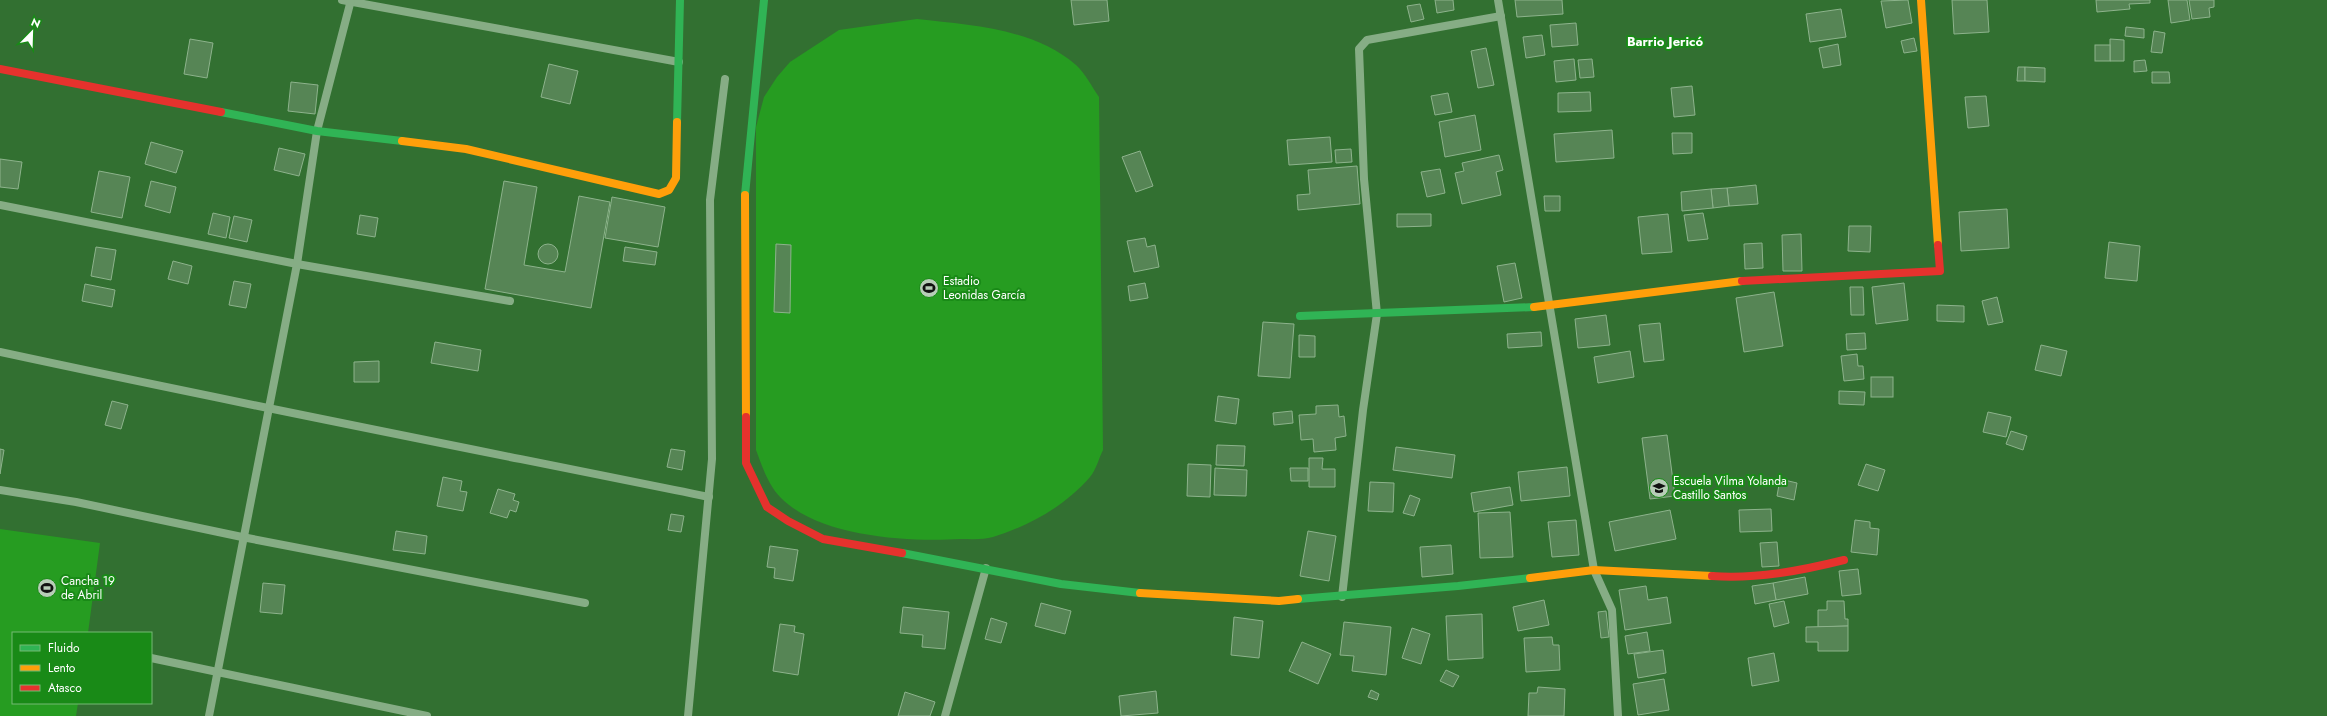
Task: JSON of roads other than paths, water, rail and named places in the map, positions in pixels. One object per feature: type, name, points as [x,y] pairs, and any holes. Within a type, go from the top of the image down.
[{"type":"street","points":[[342,0],[678,62]]},
{"type":"street","points":[[0,69],[317,131],[466,149],[659,194],[669,190],[676,178],[680,0]]},
{"type":"street","points":[[764,0],[745,191],[746,463],[767,507],[788,521],[823,539],[986,568],[1061,584],[1138,593],[1279,601],[1342,597],[1594,570],[1743,578],[1799,571],[1844,560]]},
{"type":"street","points":[[1498,0],[1594,570],[1612,610],[1618,716]]},
{"type":"street","points":[[1300,316],[1550,306],[1747,280],[1940,271],[1921,0]]},
{"type":"street","points":[[209,716],[242,537],[297,264],[317,131],[351,1]]},
{"type":"street","points":[[1342,597],[1363,410],[1377,314],[1364,179],[1359,49],[1367,40],[1501,16]]},
{"type":"street","points":[[688,716],[712,459],[710,200],[725,79]]},
{"type":"street","points":[[0,205],[297,264],[510,302]]},
{"type":"street","points":[[0,352],[267,409],[708,497]]},
{"type":"street","points":[[0,490],[76,502],[242,537],[585,603]]},
{"type":"street","points":[[945,716],[986,568]]},
{"type":"street","points":[[152,658],[427,716]]},
{"type":"place","name":"Estadio Leonidas García","points":[[929,288]]},
{"type":"place","name":"Escuela Vilma Yolanda Castillo Santos","points":[[1659,488]]},
{"type":"place","name":"Cancha 19 de Abril","points":[[47,588]]},
{"type":"district","name":"Barrio Jericó","points":[[1665,41]]}]
